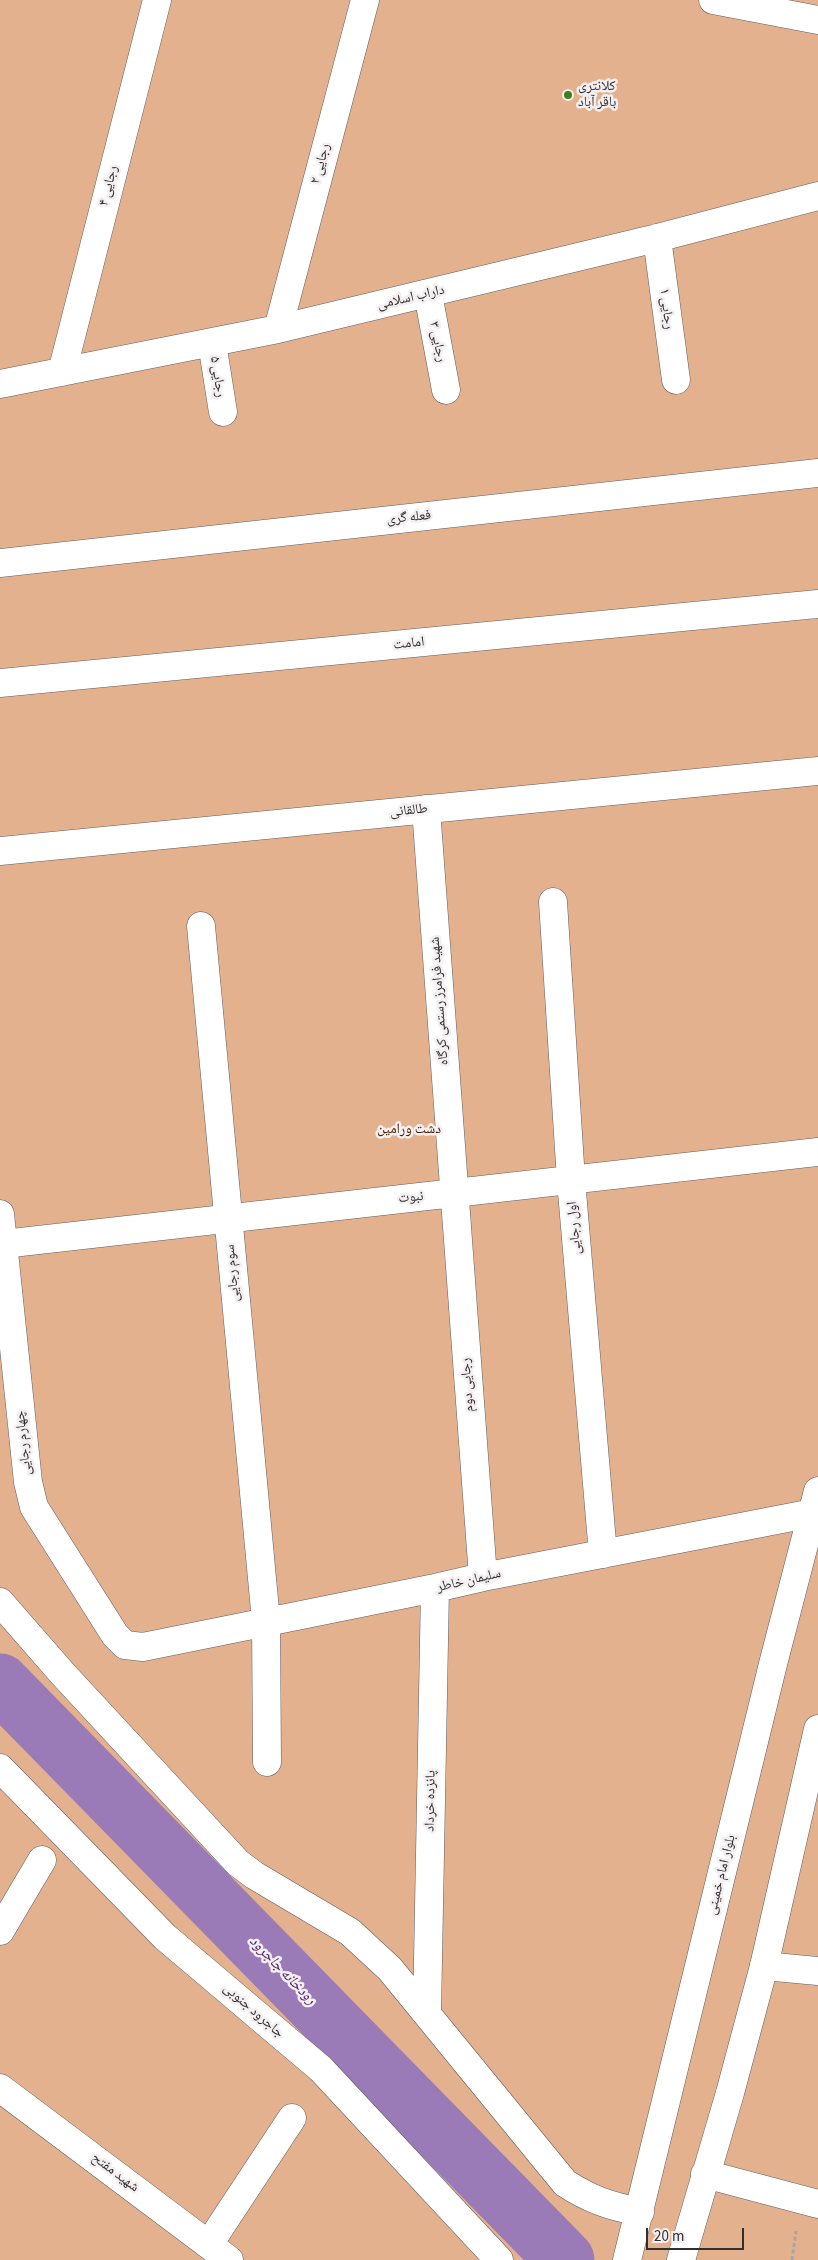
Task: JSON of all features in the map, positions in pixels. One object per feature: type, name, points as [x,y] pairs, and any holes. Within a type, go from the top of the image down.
[{"type":"street","name":"رجایی ۴","points":[[62,372],[157,0]]},
{"type":"street","name":"رجایی ۲","points":[[278,329],[365,0]]},
{"type":"street","points":[[713,0],[818,20]]},
{"type":"street","name":"داراب اسلامی","points":[[0,384],[278,329],[657,238],[818,196]]},
{"type":"street","name":"رجایی ۱","points":[[657,238],[676,380]]},
{"type":"street","name":"رجایی ۳","points":[[428,294],[446,390]]},
{"type":"street","name":"رجایی ۵","points":[[212,343],[223,412]]},
{"type":"street","name":"فعله گری","points":[[0,563],[818,472]]},
{"type":"street","name":"امامت","points":[[0,683],[818,604]]},
{"type":"street","name":"طالقانی","points":[[0,851],[818,771]]},
{"type":"street","name":"شهید فرامرز رستمی کرگاه","points":[[426,809],[454,1193]]},
{"type":"street","name":"اول رجایی","points":[[553,902],[571,1180],[603,1554]]},
{"type":"street","name":"سوم رجایی","points":[[201,926],[266,1621],[267,1762]]},
{"type":"street","name":"نبوت","points":[[3,1244],[818,1152]]},
{"type":"street","name":"رجایی دوم","points":[[454,1193],[483,1576]]},
{"type":"street","name":"چهارم رجایی","points":[[0,1214],[28,1482],[34,1507],[115,1635],[125,1645]]},
{"type":"street","name":"سلیمان خاطر","points":[[125,1645],[143,1647],[435,1588],[483,1576],[603,1554],[815,1502]]},
{"type":"street","name":"بلوار امام خمینی","points":[[627,2260],[815,1502]]},
{"type":"street","name":"پانزده خرداد","points":[[427,2013],[435,1588]]},
{"type":"street","points":[[0,1602],[62,1673],[238,1862],[254,1876],[350,1932],[390,1969],[565,2183],[587,2197],[606,2205],[640,2212]]},
{"type":"street","points":[[681,2260],[730,2093],[764,1966],[818,1729]]},
{"type":"street","name":"جاجرود جنوبی","points":[[0,1768],[165,1937],[321,2069],[499,2260]]},
{"type":"street","points":[[0,1931],[42,1860]]},
{"type":"street","points":[[764,1966],[818,1971]]},
{"type":"street","name":"شهید مفتح","points":[[0,2088],[219,2252]]},
{"type":"street","points":[[219,2252],[292,2118]]},
{"type":"street","points":[[705,2174],[818,2204]]},
{"type":"green space","name":"دشت ورامین","points":[[0,0],[818,0],[818,2260],[0,2260]]},
{"type":"waterway","name":"رودخانه جاجرود","points":[[0,1683],[565,2260]]},
{"type":"place","name":"کلانتری باقر آباد","points":[[568,95]]}]
